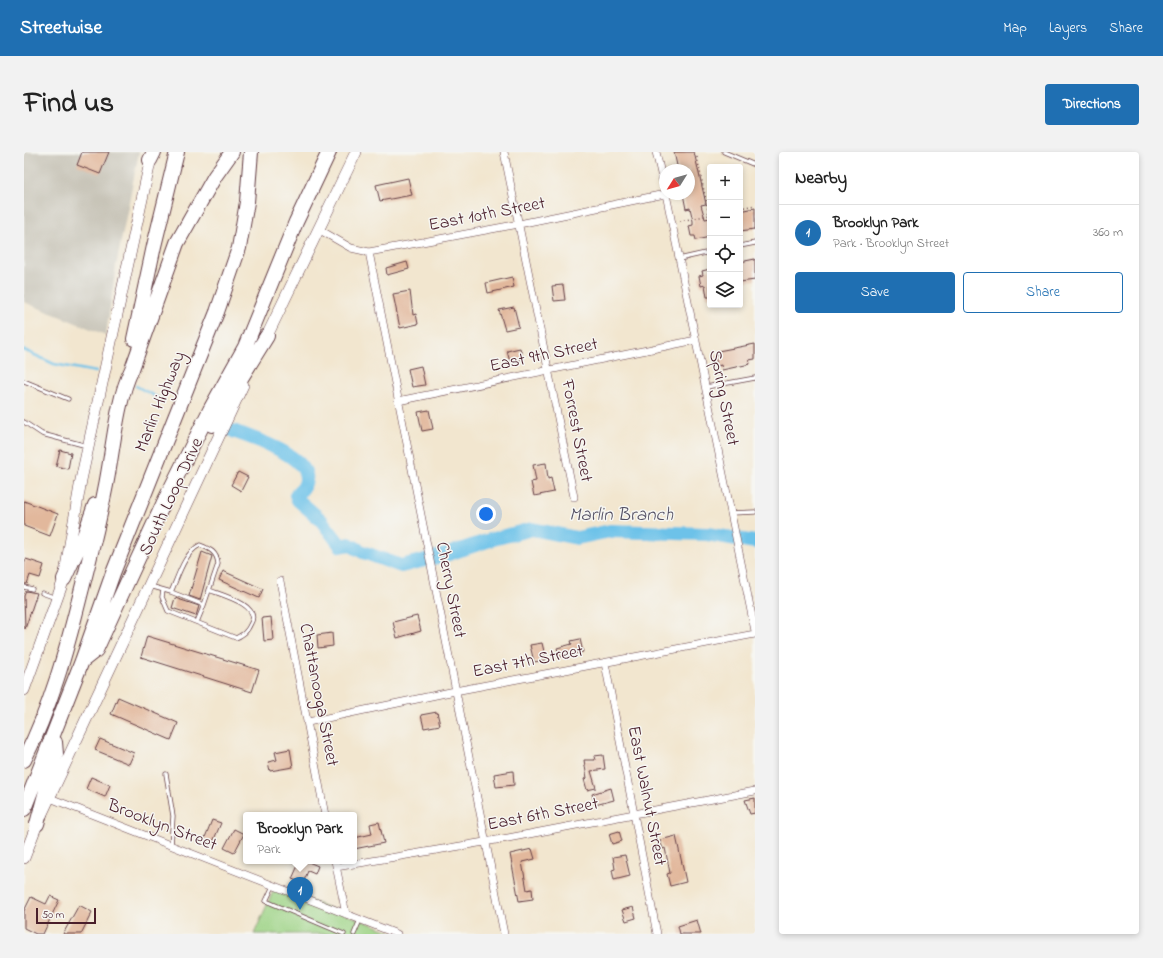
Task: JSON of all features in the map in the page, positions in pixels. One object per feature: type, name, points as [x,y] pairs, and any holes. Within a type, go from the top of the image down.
[{"type":"highway","points":[[24,760],[40,729],[70,637],[96,539],[124,384],[154,246],[178,152]]},
{"type":"highway","points":[[124,384],[132,369],[177,243],[222,165],[232,152]]},
{"type":"highway","name":"Marlin Highway","points":[[24,809],[55,732],[113,573],[217,312],[239,248],[247,202],[251,152]]},
{"type":"highway","points":[[82,660],[96,650],[165,500],[210,410],[245,347],[296,222],[329,152]]},
{"type":"highway","points":[[165,500],[267,336]]},
{"type":"highway","points":[[64,579],[84,536],[111,462]]},
{"type":"highway","points":[[37,824],[56,754],[55,732]]},
{"type":"street","name":"South Loop Drive","points":[[24,858],[37,824],[267,336],[320,230],[356,152]]},
{"type":"street","points":[[504,152],[549,370]]},
{"type":"street","name":"Spring Street","points":[[656,152],[659,166]]},
{"type":"street","points":[[24,690],[64,579],[88,446],[152,155]]},
{"type":"street","name":"East 10th Street","points":[[320,230],[351,248],[369,252],[519,224],[659,194]]},
{"type":"street","name":"Spring Street","points":[[666,200],[755,631]]},
{"type":"street","name":"Cherry Street","points":[[369,252],[431,572],[504,934]]},
{"type":"street","name":"East 9th Street","points":[[398,400],[696,340]]},
{"type":"street","name":"Forrest Street","points":[[549,370],[574,497]]},
{"type":"street","name":"Chattanooga Street","points":[[280,581],[324,812]]},
{"type":"street","name":"East 7th Street","points":[[308,722],[455,691],[755,634]]},
{"type":"street","name":"East Walnut Street","points":[[605,663],[657,934]]},
{"type":"street","name":"East 6th Street","points":[[357,861],[485,842],[755,791]]},
{"type":"street","name":"Brooklyn Street","points":[[50,798],[397,934]]},
{"type":"street","points":[[336,864],[346,914]]},
{"type":"lane","points":[[724,152],[755,165]]},
{"type":"lane","points":[[743,245],[755,243]]},
{"type":"lane","points":[[679,259],[707,253]]},
{"type":"lane","points":[[706,387],[755,378]]},
{"type":"lane","points":[[24,381],[68,399]]},
{"type":"lane","points":[[24,422],[42,434],[88,446]]},
{"type":"lane","points":[[731,513],[755,512]]},
{"type":"lane","points":[[171,592],[184,562],[196,547],[200,545],[212,550],[217,556],[218,564],[197,622]]},
{"type":"lane","points":[[149,586],[171,592],[204,605]]},
{"type":"lane","points":[[24,587],[32,589]]},
{"type":"lane","points":[[163,590],[162,597],[168,611],[236,638],[246,632],[253,621],[253,612],[248,606],[209,590]]},
{"type":"lane","points":[[42,594],[57,599]]},
{"type":"lane","points":[[166,774],[173,816],[171,846]]},
{"type":"lane","points":[[273,886],[266,901],[344,934]]},
{"type":"lane","points":[[354,934],[360,920]]},
{"type":"path","points":[[697,157],[707,205]]},
{"type":"path","points":[[743,207],[755,205]]},
{"type":"path","points":[[678,221],[707,215]]},
{"type":"shaded area","points":[[24,152],[139,152],[116,266],[106,335],[24,302]]},
{"type":"green space","points":[[275,887],[397,934],[254,934]]},
{"type":"building","points":[[82,152],[109,152],[100,174],[77,165]]},
{"type":"building","points":[[674,152],[694,152],[706,204],[701,205],[705,219],[707,219],[707,238],[696,240],[695,236],[691,236],[689,226],[693,225],[693,221],[690,208],[686,209],[684,200],[695,200],[695,164],[677,164]]},
{"type":"building","points":[[408,178],[412,195],[380,201],[376,185]]},
{"type":"building","points":[[755,208],[755,229],[743,231],[743,210]]},
{"type":"building","points":[[755,259],[755,280],[743,282],[743,261]]},
{"type":"building","points":[[407,262],[409,269],[387,275],[386,268]]},
{"type":"building","points":[[707,270],[707,297],[705,285],[701,286],[699,276],[703,275],[702,271]]},
{"type":"building","points":[[512,277],[514,287],[488,293],[486,283]]},
{"type":"building","points":[[563,285],[565,300],[554,301],[552,286]]},
{"type":"building","points":[[410,291],[413,315],[416,314],[418,324],[400,328],[393,294]]},
{"type":"building","points":[[514,307],[519,327],[505,330],[499,310]]},
{"type":"building","points":[[755,344],[755,359],[749,360],[750,364],[722,370],[721,365],[717,366],[715,356],[719,355],[718,351]]},
{"type":"building","points":[[520,348],[523,359],[510,362],[507,351]]},
{"type":"building","points":[[421,366],[425,385],[412,387],[408,369]]},
{"type":"building","points":[[429,410],[433,429],[422,431],[418,412]]},
{"type":"building","points":[[60,450],[71,453],[68,469],[56,466]]},
{"type":"building","points":[[546,463],[548,479],[551,478],[554,492],[534,496],[531,482],[536,481],[533,465]]},
{"type":"building","points":[[238,472],[248,477],[241,491],[231,485]]},
{"type":"building","points":[[24,501],[58,514],[50,536],[24,526]]},
{"type":"building","points":[[202,552],[212,556],[200,600],[189,596]]},
{"type":"building","points":[[26,559],[44,565],[40,578],[30,575],[27,584],[24,584],[24,565]]},
{"type":"building","points":[[223,571],[263,589],[259,598],[219,580]]},
{"type":"building","points":[[26,591],[37,593],[25,629],[24,596]]},
{"type":"building","points":[[175,598],[199,606],[196,616],[172,608]]},
{"type":"building","points":[[417,616],[421,631],[397,638],[393,622]]},
{"type":"building","points":[[271,617],[273,640],[264,641],[262,618]]},
{"type":"building","points":[[332,633],[333,646],[318,648],[317,635]]},
{"type":"building","points":[[147,636],[259,670],[252,692],[141,657]]},
{"type":"building","points":[[580,639],[583,652],[560,657],[557,648],[572,644],[571,641]]},
{"type":"building","points":[[542,643],[546,660],[534,662],[530,645]]},
{"type":"building","points":[[118,697],[178,723],[171,740],[111,714]]},
{"type":"building","points":[[437,712],[440,725],[424,728],[421,715]]},
{"type":"building","points":[[100,739],[134,753],[129,764],[95,750]]},
{"type":"building","points":[[290,749],[293,767],[270,771],[268,762],[277,760],[275,752]]},
{"type":"building","points":[[603,755],[605,769],[591,771],[596,788],[587,790],[584,779],[587,778],[584,760],[595,760],[594,756]]},
{"type":"building","points":[[513,771],[514,785],[496,787],[494,774]]},
{"type":"building","points":[[91,777],[110,785],[105,797],[86,789]]},
{"type":"building","points":[[611,788],[614,800],[595,805],[592,794]]},
{"type":"building","points":[[755,798],[755,813],[750,814],[745,800]]},
{"type":"building","points":[[212,820],[221,823],[212,844],[204,840]]},
{"type":"building","points":[[379,822],[384,843],[357,848],[357,837],[372,834],[370,824]]},
{"type":"building","points":[[234,829],[243,834],[234,853],[224,848]]},
{"type":"building","points":[[619,831],[622,841],[612,844],[609,834]]},
{"type":"building","points":[[676,836],[686,882],[670,886],[667,874],[670,873],[665,848],[663,849],[660,840]]},
{"type":"building","points":[[532,849],[535,859],[522,862],[527,890],[532,889],[533,899],[519,901],[510,854]]},
{"type":"building","points":[[625,855],[630,876],[614,880],[612,870],[615,869],[613,857]]},
{"type":"building","points":[[299,864],[313,864],[318,866],[315,874],[308,871],[303,883],[292,879]]},
{"type":"building","points":[[50,896],[59,900],[43,934],[36,934],[24,928],[24,911],[31,897],[46,904]]},
{"type":"building","points":[[79,905],[92,912],[81,934],[63,934]]},
{"type":"building","points":[[633,907],[636,918],[626,921],[622,910]]},
{"type":"building","points":[[697,920],[701,934],[680,934],[678,926]]},
{"type":"waterway","name":"Marlin Branch","points":[[24,350],[54,364],[96,372]]},
{"type":"waterway","name":"Marlin Branch","points":[[136,386],[162,400]]},
{"type":"waterway","name":"Marlin Branch","points":[[233,431],[281,451],[293,458],[302,467],[306,476],[302,489],[296,495],[298,500],[321,520],[341,546],[349,544],[363,552],[401,566],[445,555],[493,539],[532,529],[577,538],[610,531],[707,534],[755,542]]},
{"type":"place","name":"Brooklyn Park","points":[[300,910]]}]
